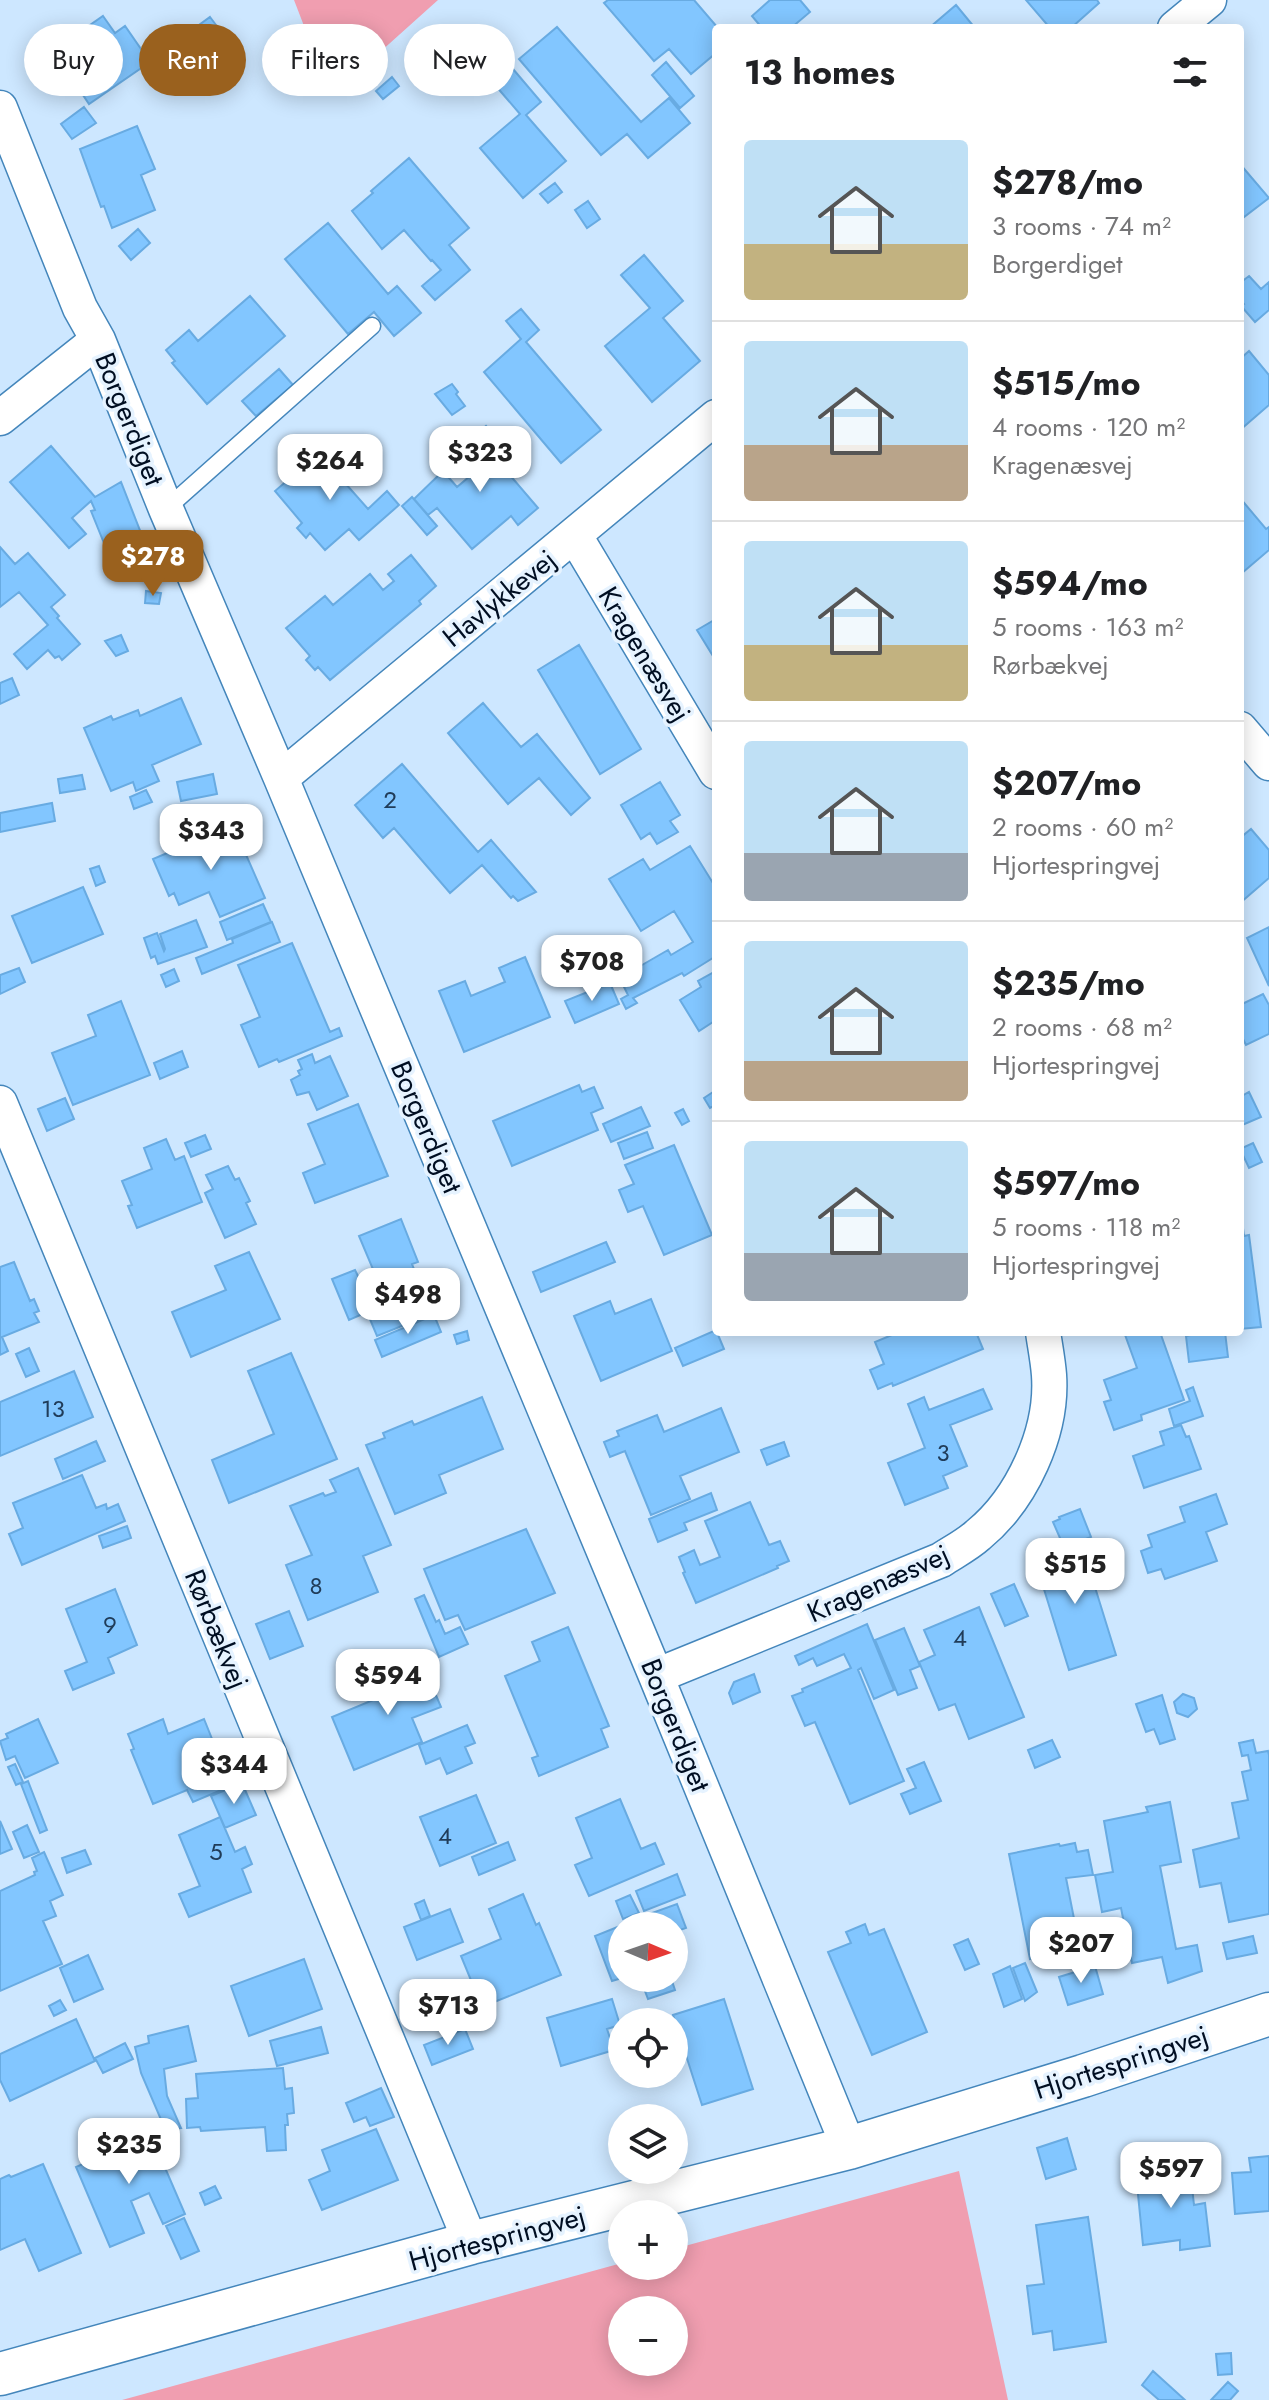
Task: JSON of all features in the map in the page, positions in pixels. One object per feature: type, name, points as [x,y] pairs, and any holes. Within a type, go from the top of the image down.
[{"type":"street","points":[[1180,24],[1209,0]]},
{"type":"street","name":"Borgerdiget","points":[[0,108],[80,308],[98,340],[656,1676],[849,2148]]},
{"type":"street","points":[[0,418],[98,340]]},
{"type":"street","name":"Havlykkevej","points":[[281,778],[712,420]]},
{"type":"street","name":"Kragenæsvej","points":[[575,536],[712,765]]},
{"type":"street","points":[[1244,734],[1269,763]]},
{"type":"street","name":"Rørbækvej","points":[[0,1103],[471,2243]]},
{"type":"street","name":"Kragenæsvej","points":[[656,1676],[941,1560],[978,1535],[1008,1503],[1031,1465],[1045,1424],[1050,1377],[1044,1336]]},
{"type":"street","name":"Hjortespringvej","points":[[0,2374],[471,2243],[849,2148],[1083,2076],[1269,2014]]},
{"type":"lane","points":[[166,509],[372,326]]},
{"type":"shaded area","points":[[294,0],[438,0],[411,24],[404,24],[404,31],[388,45],[388,24],[303,24]]},
{"type":"shaded area","points":[[959,2171],[1008,2400],[122,2400],[608,2267],[608,2280],[688,2280],[688,2245]]},
{"type":"building","points":[[608,0],[694,0],[715,24],[712,24],[712,56],[691,74],[669,49],[654,61],[604,3]]},
{"type":"building","points":[[770,0],[800,0],[810,12],[796,24],[759,24],[752,16]]},
{"type":"building","points":[[1026,0],[1097,0],[1099,3],[1075,24],[1047,24]]},
{"type":"building","points":[[956,5],[972,24],[934,24]]},
{"type":"building","points":[[103,16],[109,24],[92,24]]},
{"type":"building","points":[[210,17],[215,24],[200,24]]},
{"type":"building","points":[[125,26],[139,46],[139,70],[123,81]]},
{"type":"building","points":[[557,27],[641,122],[669,98],[690,123],[648,158],[627,134],[601,155],[519,59]]},
{"type":"building","points":[[666,62],[694,96],[680,108],[652,75]]},
{"type":"building","points":[[515,71],[541,102],[526,115],[566,161],[523,198],[480,148],[520,114],[504,96],[515,96]]},
{"type":"building","points":[[392,77],[399,86],[388,95],[388,80]]},
{"type":"building","points":[[84,96],[101,96],[89,104]]},
{"type":"building","points":[[84,107],[96,123],[72,139],[61,124]]},
{"type":"building","points":[[137,126],[155,169],[141,175],[155,210],[112,228],[80,149]]},
{"type":"building","points":[[409,158],[469,228],[449,245],[470,270],[435,300],[422,286],[441,270],[432,260],[404,230],[382,249],[352,211]]},
{"type":"building","points":[[1244,169],[1269,198],[1244,217]]},
{"type":"building","points":[[555,183],[562,192],[548,203],[540,194]]},
{"type":"building","points":[[588,201],[600,219],[587,228],[575,210]]},
{"type":"building","points":[[328,223],[388,294],[397,286],[421,313],[394,336],[374,312],[348,334],[285,259]]},
{"type":"building","points":[[138,229],[150,243],[131,260],[119,246]]},
{"type":"building","points":[[644,255],[683,301],[663,318],[700,361],[652,402],[605,346],[650,308],[621,275]]},
{"type":"building","points":[[1249,276],[1261,289],[1269,282],[1269,310],[1255,322],[1244,309],[1244,280]]},
{"type":"building","points":[[250,296],[285,336],[207,404],[172,363],[175,361],[166,350],[189,330],[198,341]]},
{"type":"building","points":[[521,309],[539,330],[526,342],[601,430],[561,463],[484,372],[521,339],[506,321]]},
{"type":"building","points":[[1249,351],[1269,375],[1269,405],[1244,427],[1244,355]]},
{"type":"building","points":[[279,369],[293,385],[256,416],[242,401]]},
{"type":"building","points":[[452,384],[465,406],[452,415],[435,394]]},
{"type":"building","points":[[486,426],[519,464],[508,473],[538,508],[518,525],[511,516],[472,549],[437,508],[428,515],[414,499],[443,471],[457,487],[489,460],[471,439]]},
{"type":"building","points":[[51,446],[95,497],[121,482],[150,556],[128,564],[123,553],[110,558],[91,511],[95,510],[91,501],[72,518],[86,534],[69,548],[10,482]]},
{"type":"building","points":[[326,447],[344,468],[337,474],[368,509],[387,491],[399,505],[359,540],[349,529],[325,550],[310,533],[306,538],[297,528],[302,523],[275,491]]},
{"type":"building","points":[[412,497],[437,526],[427,535],[402,506]]},
{"type":"building","points":[[1244,503],[1266,529],[1269,527],[1269,550],[1244,571]]},
{"type":"building","points":[[0,547],[15,564],[28,553],[65,595],[51,607],[80,644],[62,660],[59,656],[55,658],[48,650],[27,669],[14,654],[48,625],[19,592],[0,607]]},
{"type":"building","points":[[411,555],[436,586],[419,601],[421,604],[330,680],[318,667],[315,670],[306,660],[310,656],[286,628],[325,596],[333,605],[370,574],[383,590],[394,581],[388,574]]},
{"type":"building","points":[[146,591],[161,593],[159,604],[145,603]]},
{"type":"building","points":[[712,621],[712,654],[697,630]]},
{"type":"building","points":[[121,635],[128,651],[116,656],[105,641]]},
{"type":"building","points":[[579,645],[641,749],[600,774],[538,670]]},
{"type":"building","points":[[12,678],[19,695],[0,704],[0,683]]},
{"type":"building","points":[[181,698],[201,744],[152,765],[159,781],[136,791],[133,782],[111,791],[84,728],[111,716],[113,720],[138,710],[140,716]]},
{"type":"building","points":[[483,703],[521,747],[537,734],[590,798],[571,815],[539,778],[508,804],[448,733]]},
{"type":"building","points":[[402,764],[478,852],[491,840],[536,892],[518,901],[513,896],[511,898],[482,865],[450,893],[394,828],[383,838],[355,805]]},
{"type":"building","points":[[213,774],[217,794],[181,801],[177,782]]},
{"type":"building","points":[[82,775],[85,789],[60,793],[58,779]]},
{"type":"building","points":[[660,782],[680,815],[670,821],[678,832],[657,844],[650,833],[641,839],[621,805]]},
{"type":"building","points":[[146,790],[152,802],[134,809],[130,797]]},
{"type":"building","points":[[52,803],[55,821],[0,832],[0,813]]},
{"type":"building","points":[[233,825],[265,898],[220,917],[209,892],[179,905],[174,893],[169,896],[153,859]]},
{"type":"building","points":[[1251,829],[1269,850],[1269,878],[1244,900],[1244,835]]},
{"type":"building","points":[[690,846],[712,882],[712,958],[684,976],[682,973],[633,998],[637,1003],[626,1009],[621,999],[628,995],[622,983],[633,977],[630,972],[668,950],[671,955],[693,942],[674,911],[641,931],[609,879],[643,859],[650,870]]},
{"type":"building","points":[[99,866],[105,882],[96,886],[90,869]]},
{"type":"building","points":[[83,887],[103,934],[32,963],[12,916]]},
{"type":"building","points":[[263,904],[271,922],[227,940],[220,922]]},
{"type":"building","points":[[196,920],[207,947],[158,964],[155,956],[151,958],[144,938],[157,933],[164,951],[160,934]]},
{"type":"building","points":[[272,922],[280,942],[202,974],[196,958]]},
{"type":"building","points":[[1269,927],[1269,986],[1247,938]]},
{"type":"building","points":[[292,943],[330,1032],[339,1028],[342,1036],[259,1067],[241,1025],[260,1017],[238,965]]},
{"type":"building","points":[[525,957],[550,1017],[464,1052],[439,991],[465,981],[471,996],[505,982],[499,968]]},
{"type":"building","points":[[19,968],[25,982],[0,994],[0,975]]},
{"type":"building","points":[[174,969],[179,981],[166,987],[161,975]]},
{"type":"building","points":[[712,973],[712,1023],[699,1031],[680,1000],[701,987],[698,981]]},
{"type":"building","points":[[610,983],[619,1004],[575,1023],[565,1001]]},
{"type":"building","points":[[1263,994],[1269,1005],[1269,1034],[1246,1045],[1244,1041],[1244,1003]]},
{"type":"building","points":[[121,1001],[150,1075],[73,1105],[52,1053],[96,1036],[88,1015]]},
{"type":"building","points":[[182,1051],[188,1067],[160,1079],[154,1063]]},
{"type":"building","points":[[312,1054],[315,1063],[330,1056],[348,1096],[317,1110],[309,1092],[297,1095],[291,1080],[300,1075],[298,1071],[302,1069],[298,1060]]},
{"type":"building","points":[[579,1085],[582,1092],[594,1087],[603,1108],[591,1113],[598,1130],[512,1166],[493,1121]]},
{"type":"building","points":[[1249,1092],[1261,1117],[1244,1124],[1244,1095]]},
{"type":"building","points":[[712,1093],[712,1107],[710,1108],[704,1098]]},
{"type":"building","points":[[65,1098],[74,1119],[47,1131],[38,1109]]},
{"type":"building","points":[[358,1104],[388,1176],[315,1203],[303,1173],[325,1164],[308,1124]]},
{"type":"building","points":[[641,1107],[650,1126],[611,1142],[603,1124]]},
{"type":"building","points":[[683,1109],[689,1121],[682,1125],[675,1113]]},
{"type":"building","points":[[647,1132],[653,1148],[624,1159],[618,1143]]},
{"type":"building","points":[[205,1135],[211,1149],[191,1157],[185,1143]]},
{"type":"building","points":[[166,1139],[175,1160],[184,1156],[202,1202],[137,1228],[122,1181],[152,1169],[144,1148]]},
{"type":"building","points":[[1253,1143],[1262,1162],[1249,1168],[1244,1157],[1244,1147]]},
{"type":"building","points":[[674,1145],[712,1235],[664,1255],[643,1206],[628,1212],[619,1190],[634,1184],[625,1165]]},
{"type":"building","points":[[228,1166],[235,1180],[239,1178],[256,1224],[225,1238],[205,1193],[213,1189],[206,1175]]},
{"type":"building","points":[[401,1219],[418,1262],[412,1264],[419,1282],[424,1279],[428,1289],[422,1291],[432,1314],[377,1336],[367,1312],[349,1320],[332,1279],[355,1270],[360,1280],[375,1274],[359,1236]]},
{"type":"building","points":[[1249,1235],[1261,1327],[1244,1329],[1244,1236]]},
{"type":"building","points":[[606,1242],[615,1262],[541,1292],[533,1272]]},
{"type":"building","points":[[249,1252],[280,1319],[191,1357],[172,1312],[226,1290],[215,1266]]},
{"type":"building","points":[[14,1262],[30,1301],[34,1299],[39,1311],[34,1313],[39,1322],[2,1337],[8,1351],[0,1355],[0,1267]]},
{"type":"building","points":[[651,1299],[672,1351],[601,1381],[574,1316],[610,1301],[615,1314]]},
{"type":"building","points":[[434,1315],[441,1332],[382,1357],[375,1340]]},
{"type":"building","points":[[467,1331],[469,1340],[457,1344],[454,1335]]},
{"type":"building","points":[[712,1332],[712,1336],[719,1336],[724,1349],[683,1366],[675,1348]]},
{"type":"building","points":[[889,1336],[978,1336],[983,1349],[893,1386],[892,1383],[878,1389],[870,1370],[884,1364],[875,1342]]},
{"type":"building","points":[[1125,1336],[1161,1336],[1184,1400],[1141,1415],[1142,1420],[1114,1430],[1104,1402],[1111,1400],[1104,1380],[1137,1368]]},
{"type":"building","points":[[1186,1336],[1225,1336],[1228,1357],[1189,1362]]},
{"type":"building","points":[[29,1348],[39,1371],[26,1377],[16,1354]]},
{"type":"building","points":[[291,1353],[337,1459],[229,1503],[212,1460],[274,1434],[248,1371]]},
{"type":"building","points":[[74,1371],[93,1417],[0,1456],[0,1402]]},
{"type":"building","points":[[1193,1387],[1203,1416],[1174,1426],[1169,1409],[1190,1401],[1186,1390]]},
{"type":"building","points":[[983,1389],[992,1409],[950,1425],[967,1466],[943,1476],[948,1488],[905,1505],[888,1463],[925,1448],[908,1404],[924,1397],[929,1410]]},
{"type":"building","points":[[482,1397],[503,1449],[439,1475],[446,1493],[395,1514],[366,1445],[385,1438],[383,1433],[412,1421],[414,1425]]},
{"type":"building","points":[[721,1408],[739,1452],[680,1476],[690,1499],[651,1515],[625,1451],[610,1457],[604,1442],[619,1436],[617,1431],[657,1415],[664,1432]]},
{"type":"building","points":[[1181,1425],[1186,1437],[1189,1436],[1201,1469],[1144,1488],[1133,1456],[1164,1445],[1160,1432]]},
{"type":"building","points":[[96,1441],[105,1461],[63,1479],[55,1459]]},
{"type":"building","points":[[784,1442],[789,1456],[767,1465],[761,1450]]},
{"type":"building","points":[[358,1468],[391,1545],[363,1556],[378,1592],[308,1620],[286,1565],[312,1555],[290,1506],[323,1493],[325,1496],[336,1492],[330,1480]]},
{"type":"building","points":[[82,1475],[96,1508],[106,1504],[107,1509],[118,1504],[125,1521],[22,1565],[9,1534],[23,1528],[13,1503]]},
{"type":"building","points":[[711,1493],[717,1510],[684,1523],[687,1530],[658,1542],[649,1519]]},
{"type":"building","points":[[1216,1494],[1227,1524],[1206,1532],[1217,1561],[1165,1579],[1161,1569],[1148,1573],[1141,1551],[1152,1547],[1148,1535],[1185,1522],[1180,1507]]},
{"type":"building","points":[[750,1502],[769,1545],[780,1541],[789,1561],[696,1603],[679,1557],[694,1550],[700,1565],[720,1557],[705,1521]]},
{"type":"building","points":[[1080,1509],[1091,1537],[1063,1545],[1053,1522]]},
{"type":"building","points":[[127,1526],[131,1538],[103,1548],[99,1536]]},
{"type":"building","points":[[526,1529],[555,1593],[465,1630],[458,1615],[445,1620],[424,1569]]},
{"type":"building","points":[[1081,1542],[1116,1655],[1069,1670],[1034,1557]]},
{"type":"building","points":[[1014,1584],[1028,1616],[1005,1626],[991,1594]]},
{"type":"building","points":[[115,1589],[137,1645],[108,1658],[114,1673],[73,1690],[65,1671],[87,1662],[66,1609]]},
{"type":"building","points":[[424,1595],[445,1634],[460,1627],[468,1644],[439,1657],[415,1599]]},
{"type":"building","points":[[979,1607],[1024,1717],[969,1739],[955,1704],[939,1710],[919,1662],[935,1655],[924,1630]]},
{"type":"building","points":[[289,1611],[303,1646],[270,1659],[256,1624]]},
{"type":"building","points":[[867,1624],[894,1690],[874,1699],[861,1668],[858,1670],[904,1781],[850,1804],[815,1722],[805,1726],[792,1696],[851,1668],[844,1654],[817,1666],[813,1658],[799,1665],[795,1656]]},
{"type":"building","points":[[568,1627],[609,1726],[601,1729],[608,1747],[539,1776],[532,1758],[538,1756],[505,1676],[540,1661],[532,1642]]},
{"type":"building","points":[[904,1628],[920,1666],[910,1670],[917,1688],[898,1695],[875,1640]]},
{"type":"building","points":[[420,1658],[441,1707],[412,1718],[422,1742],[354,1770],[332,1717],[395,1691],[387,1672]]},
{"type":"building","points":[[754,1674],[760,1692],[733,1704],[729,1693],[734,1682]]},
{"type":"building","points":[[1183,1694],[1194,1698],[1197,1709],[1188,1717],[1177,1713],[1174,1702]]},
{"type":"building","points":[[1162,1695],[1175,1739],[1160,1744],[1154,1729],[1146,1732],[1136,1704]]},
{"type":"building","points":[[38,1719],[58,1763],[25,1778],[15,1756],[6,1760],[0,1741],[8,1738],[6,1734]]},
{"type":"building","points":[[163,1719],[168,1734],[204,1719],[231,1786],[193,1802],[187,1790],[153,1804],[131,1750],[134,1749],[128,1734]]},
{"type":"building","points":[[467,1725],[475,1743],[465,1747],[472,1763],[447,1774],[440,1758],[426,1764],[419,1745]]},
{"type":"building","points":[[1052,1740],[1060,1757],[1035,1768],[1028,1750]]},
{"type":"building","points":[[1253,1740],[1256,1753],[1268,1751],[1269,1755],[1269,1914],[1229,1922],[1221,1883],[1200,1887],[1193,1850],[1239,1838],[1232,1803],[1248,1800],[1242,1772],[1251,1770],[1248,1755],[1242,1756],[1239,1743]]},
{"type":"building","points":[[924,1762],[941,1801],[910,1814],[901,1794],[916,1788],[907,1769]]},
{"type":"building","points":[[15,1764],[23,1782],[16,1785],[8,1767]]},
{"type":"building","points":[[28,1781],[47,1830],[40,1833],[21,1784]]},
{"type":"building","points":[[242,1783],[256,1815],[225,1828],[211,1796]]},
{"type":"building","points":[[476,1795],[496,1843],[440,1866],[420,1817]]},
{"type":"building","points":[[620,1799],[641,1849],[655,1843],[664,1864],[589,1896],[575,1865],[592,1858],[576,1818]]},
{"type":"building","points":[[1170,1802],[1181,1862],[1160,1866],[1176,1949],[1197,1945],[1202,1971],[1168,1983],[1162,1957],[1132,1963],[1121,1908],[1102,1912],[1095,1875],[1113,1872],[1104,1821],[1148,1812],[1146,1807]]},
{"type":"building","points":[[220,1817],[235,1852],[245,1847],[252,1864],[242,1869],[251,1892],[189,1917],[179,1894],[200,1886],[179,1835]]},
{"type":"building","points":[[0,1821],[12,1849],[0,1854]]},
{"type":"building","points":[[27,1825],[39,1852],[24,1858],[13,1832]]},
{"type":"building","points":[[508,1842],[515,1860],[479,1875],[472,1857]]},
{"type":"building","points":[[1075,1843],[1077,1852],[1088,1850],[1093,1875],[1066,1878],[1080,1949],[1030,1959],[1009,1854]]},
{"type":"building","points":[[85,1850],[91,1864],[67,1873],[62,1858]]},
{"type":"building","points":[[44,1852],[63,1895],[50,1901],[56,1916],[43,1921],[62,1964],[0,1991],[0,1891],[35,1875],[37,1871],[32,1858]]},
{"type":"building","points":[[677,1874],[685,1895],[644,1911],[636,1891]]},
{"type":"building","points":[[523,1894],[561,1975],[482,2007],[461,1956],[501,1939],[489,1909]]},
{"type":"building","points":[[630,1895],[638,1912],[620,1912],[616,1901]]},
{"type":"building","points":[[424,1900],[430,1916],[421,1920],[415,1904]]},
{"type":"building","points":[[677,1904],[680,1912],[655,1912]]},
{"type":"building","points":[[450,1909],[463,1942],[417,1960],[404,1927]]},
{"type":"building","points":[[865,1924],[869,1935],[884,1929],[927,2032],[872,2055],[828,1952],[851,1943],[846,1932]]},
{"type":"building","points":[[608,1931],[608,1970],[595,1936]]},
{"type":"building","points":[[1253,1936],[1257,1953],[1227,1959],[1223,1943]]},
{"type":"building","points":[[968,1939],[979,1964],[965,1970],[954,1945]]},
{"type":"building","points":[[88,1955],[103,1989],[74,2002],[60,1968]]},
{"type":"building","points":[[304,1959],[322,2009],[249,2036],[231,1986]]},
{"type":"building","points":[[1025,1963],[1037,1992],[1025,2001],[1013,1968]]},
{"type":"building","points":[[1010,1966],[1022,1999],[1004,2007],[993,1974]]},
{"type":"building","points":[[1095,1966],[1103,1994],[1068,2005],[1059,1977]]},
{"type":"building","points":[[645,1992],[669,1992],[648,1999]]},
{"type":"building","points":[[612,1999],[615,2008],[608,2008],[608,2052],[561,2066],[547,2018]]},
{"type":"building","points":[[724,1999],[753,2089],[702,2105],[688,2062],[688,2010]]},
{"type":"building","points":[[60,2000],[66,2010],[54,2016],[49,2006]]},
{"type":"building","points":[[76,2019],[95,2061],[10,2101],[0,2080],[0,2054]]},
{"type":"building","points":[[188,2026],[196,2061],[164,2069],[167,2096],[181,2128],[165,2129],[141,2073],[135,2047],[149,2043],[148,2036]]},
{"type":"building","points":[[321,2027],[328,2053],[277,2066],[270,2041]]},
{"type":"building","points":[[465,2029],[473,2049],[432,2065],[424,2045]]},
{"type":"building","points":[[125,2043],[133,2059],[103,2073],[95,2058]]},
{"type":"building","points":[[283,2068],[285,2089],[292,2088],[294,2113],[287,2114],[286,2150],[267,2151],[265,2127],[201,2131],[200,2127],[187,2128],[186,2099],[198,2098],[196,2074]]},
{"type":"building","points":[[381,2088],[394,2117],[370,2126],[366,2117],[354,2122],[346,2103]]},
{"type":"building","points":[[147,2126],[185,2214],[163,2224],[149,2193],[131,2201],[144,2233],[110,2247],[76,2167],[119,2148],[116,2139]]},
{"type":"building","points":[[376,2129],[398,2180],[322,2210],[309,2180],[330,2171],[322,2150]]},
{"type":"building","points":[[1067,2138],[1076,2169],[1046,2179],[1037,2148]]},
{"type":"building","points":[[1269,2156],[1269,2211],[1235,2214],[1232,2173],[1251,2172],[1249,2158]]},
{"type":"building","points":[[43,2164],[81,2253],[39,2271],[25,2239],[0,2250],[0,2179]]},
{"type":"building","points":[[1190,2168],[1194,2205],[1205,2203],[1210,2246],[1180,2250],[1180,2240],[1143,2245],[1136,2174]]},
{"type":"building","points":[[215,2186],[221,2198],[205,2205],[200,2193]]},
{"type":"building","points":[[1088,2217],[1106,2342],[1054,2350],[1052,2331],[1033,2334],[1027,2286],[1044,2284],[1036,2225]]},
{"type":"building","points":[[184,2218],[199,2251],[181,2259],[166,2226]]},
{"type":"building","points":[[1231,2353],[1232,2374],[1218,2375],[1216,2354]]},
{"type":"building","points":[[1153,2371],[1185,2400],[1159,2400],[1142,2385]]},
{"type":"building","points":[[1228,2382],[1238,2391],[1230,2400],[1211,2400]]}]
